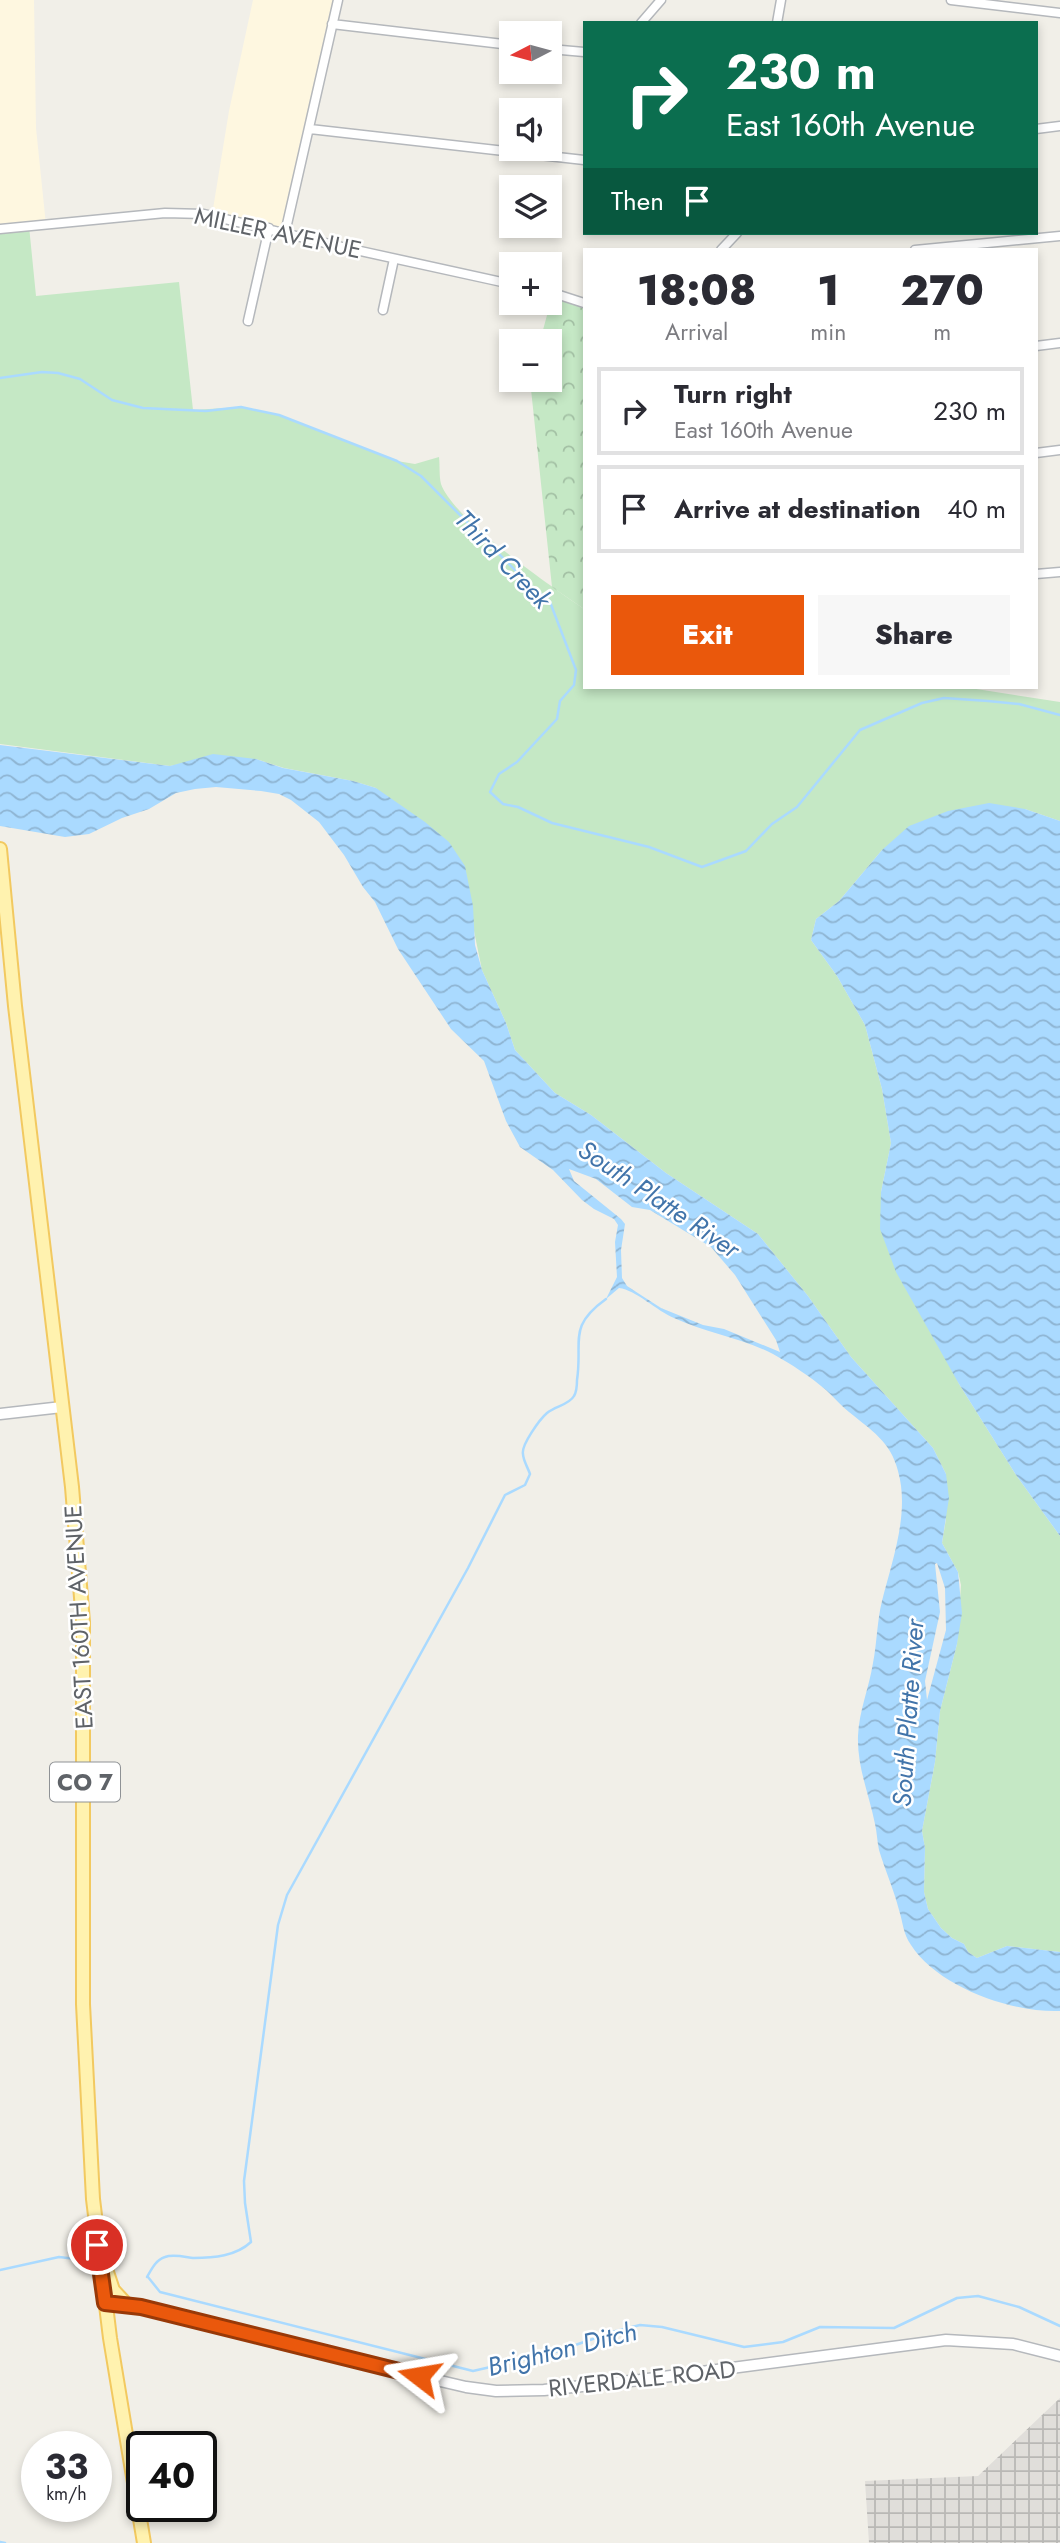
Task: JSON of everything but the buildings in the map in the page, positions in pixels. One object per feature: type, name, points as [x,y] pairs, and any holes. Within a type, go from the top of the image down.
[{"type":"main road","name":"EAST 160TH AVENUE","points":[[1,854],[17,1019],[72,1488],[83,1622],[83,2004],[95,2228],[144,2543]]},
{"type":"main road","points":[[95,2228],[109,2283],[125,2304]]},
{"type":"street","points":[[285,233],[338,0]]},
{"type":"street","points":[[643,21],[661,0]]},
{"type":"street","points":[[776,21],[781,0]]},
{"type":"street","points":[[951,0],[1060,13]]},
{"type":"street","points":[[332,24],[499,44]]},
{"type":"street","points":[[562,50],[583,52]]},
{"type":"street","points":[[1038,130],[1060,127]]},
{"type":"street","points":[[310,129],[583,160]]},
{"type":"street","name":"MILLER AVENUE","points":[[0,229],[186,212],[212,215],[499,281]]},
{"type":"street","points":[[248,321],[269,228]]},
{"type":"street","points":[[723,248],[735,235]]},
{"type":"street","points":[[936,248],[1060,236]]},
{"type":"street","points":[[383,310],[394,258]]},
{"type":"street","points":[[562,296],[583,303]]},
{"type":"street","points":[[1038,345],[1060,343]]},
{"type":"street","points":[[1038,453],[1060,450]]},
{"type":"street","points":[[1038,574],[1060,572]]},
{"type":"street","points":[[0,1414],[62,1407]]},
{"type":"street","name":"RIVERDALE ROAD","points":[[105,2303],[125,2304],[442,2381],[496,2391],[544,2390],[640,2380],[946,2340],[1004,2343],[1060,2356]]},
{"type":"shaded area","points":[[0,0],[34,0],[36,128],[46,225],[0,229]]},
{"type":"shaded area","points":[[253,0],[338,0],[285,233],[212,215],[229,111]]},
{"type":"shaded area","points":[[1060,2398],[1060,2543],[869,2543],[865,2481],[978,2476]]},
{"type":"green space","points":[[29,226],[36,296],[179,282],[193,410],[241,407],[279,415],[397,461],[415,464],[439,457],[441,484],[464,515],[505,551],[583,608],[583,689],[976,689],[1060,702],[1060,821],[1025,809],[882,850],[839,901],[816,919],[811,940],[837,976],[865,1025],[882,1089],[891,1143],[881,1192],[959,1384],[1016,1475],[1060,1536],[1060,1952],[1007,1946],[977,1958],[968,1952],[964,1944],[941,1928],[928,1909],[924,1892],[925,1848],[922,1831],[935,1762],[940,1711],[957,1644],[961,1585],[958,1572],[942,1543],[946,1519],[946,1474],[933,1448],[851,1357],[808,1296],[758,1234],[666,1173],[591,1115],[555,1093],[515,1050],[482,970],[474,931],[376,788],[284,768],[256,759],[191,762],[170,766],[0,744],[0,230]]},
{"type":"green space","points":[[562,296],[583,303],[583,608],[552,587],[531,392],[562,392],[562,329],[543,329],[547,315],[562,315]]},
{"type":"water","name":"South Platte River","points":[[0,745],[170,766],[213,754],[256,759],[283,768],[376,788],[449,842],[465,866],[473,906],[475,945],[482,970],[515,1050],[555,1093],[591,1115],[666,1173],[758,1234],[808,1296],[851,1357],[933,1448],[946,1474],[949,1498],[942,1543],[958,1572],[962,1613],[940,1711],[935,1762],[922,1831],[925,1848],[924,1892],[928,1909],[941,1928],[964,1944],[968,1952],[977,1958],[1007,1946],[1060,1952],[1060,2011],[999,2002],[957,1985],[923,1960],[908,1941],[879,1850],[861,1770],[858,1736],[873,1663],[880,1609],[895,1553],[902,1503],[895,1461],[879,1437],[820,1385],[773,1354],[674,1318],[626,1290],[619,1288],[606,1299],[617,1277],[615,1242],[618,1225],[614,1219],[582,1200],[553,1170],[520,1147],[506,1121],[484,1061],[451,1029],[398,949],[375,902],[344,855],[319,822],[291,800],[279,794],[216,787],[176,793],[149,809],[89,834],[65,837],[0,826]],"holes":[[[569,1169],[596,1179],[632,1207],[650,1210],[711,1247],[735,1275],[776,1340],[780,1352],[724,1329],[703,1325],[661,1308],[627,1286],[622,1278],[621,1250],[625,1224],[574,1181]],[[937,1563],[945,1588],[946,1630],[927,1700],[925,1681],[940,1612]]]},
{"type":"water","points":[[989,803],[1025,809],[1060,821],[1060,1536],[1016,1475],[959,1384],[896,1272],[880,1229],[881,1192],[891,1143],[882,1089],[865,1025],[837,976],[811,940],[816,919],[839,901],[882,850],[909,826],[948,811]]},
{"type":"waterway","name":"Third Creek","points":[[0,378],[42,372],[58,373],[80,379],[112,400],[143,408],[206,411],[241,407],[279,415],[397,461],[421,476],[550,602],[576,670],[574,685],[560,701],[557,719],[517,762],[499,774],[490,792],[503,804],[518,807],[552,823],[649,847],[702,867],[746,851],[772,824],[797,807],[860,730],[922,703],[944,698],[988,701],[1019,704],[1060,715]]},
{"type":"waterway","points":[[147,2277],[162,2258],[217,2257],[239,2250],[251,2242],[244,2181],[278,1925],[287,1895],[468,1568],[505,1495],[525,1485],[530,1474],[523,1454],[528,1439],[547,1413],[574,1396],[581,1327],[594,1309],[606,1299]]},
{"type":"waterway","name":"Brighton Ditch","points":[[0,2270],[59,2257],[76,2259]]},
{"type":"waterway","name":"Brighton Ditch","points":[[148,2277],[160,2292],[473,2371],[555,2352],[640,2325],[662,2327],[744,2347],[783,2342],[820,2327],[894,2328],[957,2298],[978,2296],[1019,2307],[1060,2326]]},
{"type":"waterway","points":[[0,2542],[5,2543]]},
{"type":"route","points":[[97,2245],[105,2303],[141,2307],[419,2376]]}]
